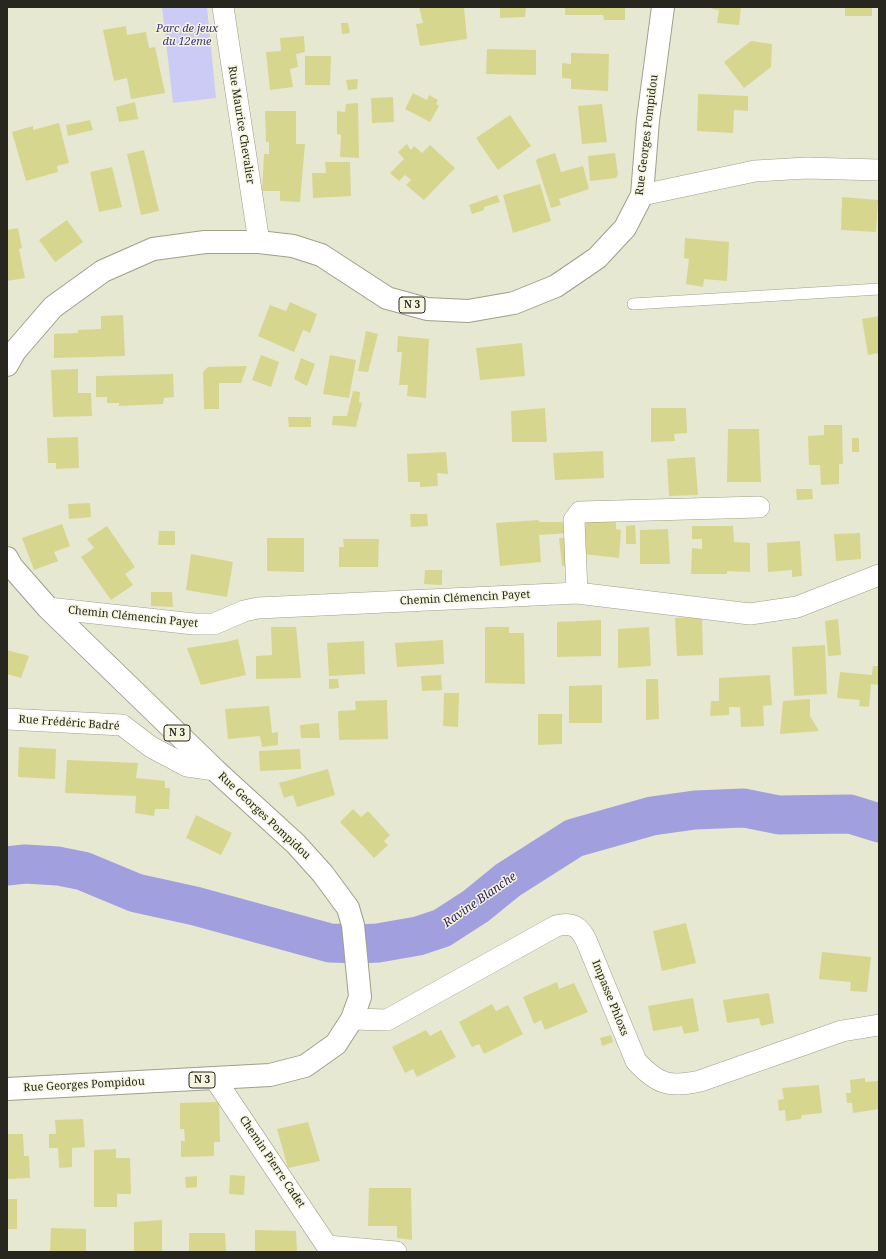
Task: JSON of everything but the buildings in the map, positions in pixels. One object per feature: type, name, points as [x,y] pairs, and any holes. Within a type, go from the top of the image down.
[{"type":"main road","name":"Rue Georges Pompidou","points":[[10,354],[53,307],[103,271],[153,250],[205,242],[259,242],[293,246],[321,255],[387,298],[427,309],[468,311],[514,303],[556,286],[597,258],[625,228],[642,195],[648,120],[663,7]]},
{"type":"main road","name":"Rue Georges Pompidou","points":[[7,558],[12,567],[48,608],[215,770],[296,844],[323,874],[348,908],[353,925],[360,997],[352,1018],[336,1044],[305,1066],[270,1075],[7,1089]]},
{"type":"street","name":"Rue Maurice Chevalier","points":[[223,7],[259,242]]},
{"type":"street","points":[[642,195],[755,171],[807,168],[879,170]]},
{"type":"street","points":[[577,593],[574,520],[580,512],[759,507]]},
{"type":"street","name":"Chemin Clémencin Payet","points":[[48,608],[194,624],[214,624],[244,611],[258,608],[577,593],[750,614],[797,607],[879,575]]},
{"type":"street","name":"Rue Frédéric Badré","points":[[7,719],[122,725],[151,747],[187,766],[215,770]]},
{"type":"street","name":"Impasse Phloxs","points":[[352,1018],[373,1021],[387,1020],[556,926],[565,924],[575,925],[581,931],[586,940],[636,1061],[650,1076],[663,1083],[683,1085],[700,1081],[842,1030],[879,1025]]},
{"type":"street","name":"Chemin Pierre Cadet","points":[[215,1079],[329,1249],[396,1252]]},
{"type":"lane","points":[[633,304],[879,289]]},
{"type":"green space","name":"Parc de jeux du 12eme","points":[[162,7],[207,7],[216,98],[173,103]]},
{"type":"waterway","name":"Ravine Blanche","points":[[7,866],[25,864],[58,866],[83,871],[136,893],[195,906],[330,943],[359,944],[378,943],[418,936],[442,928],[476,906],[508,880],[574,838],[652,816],[695,810],[744,808],[779,815],[850,814],[879,823]]}]
